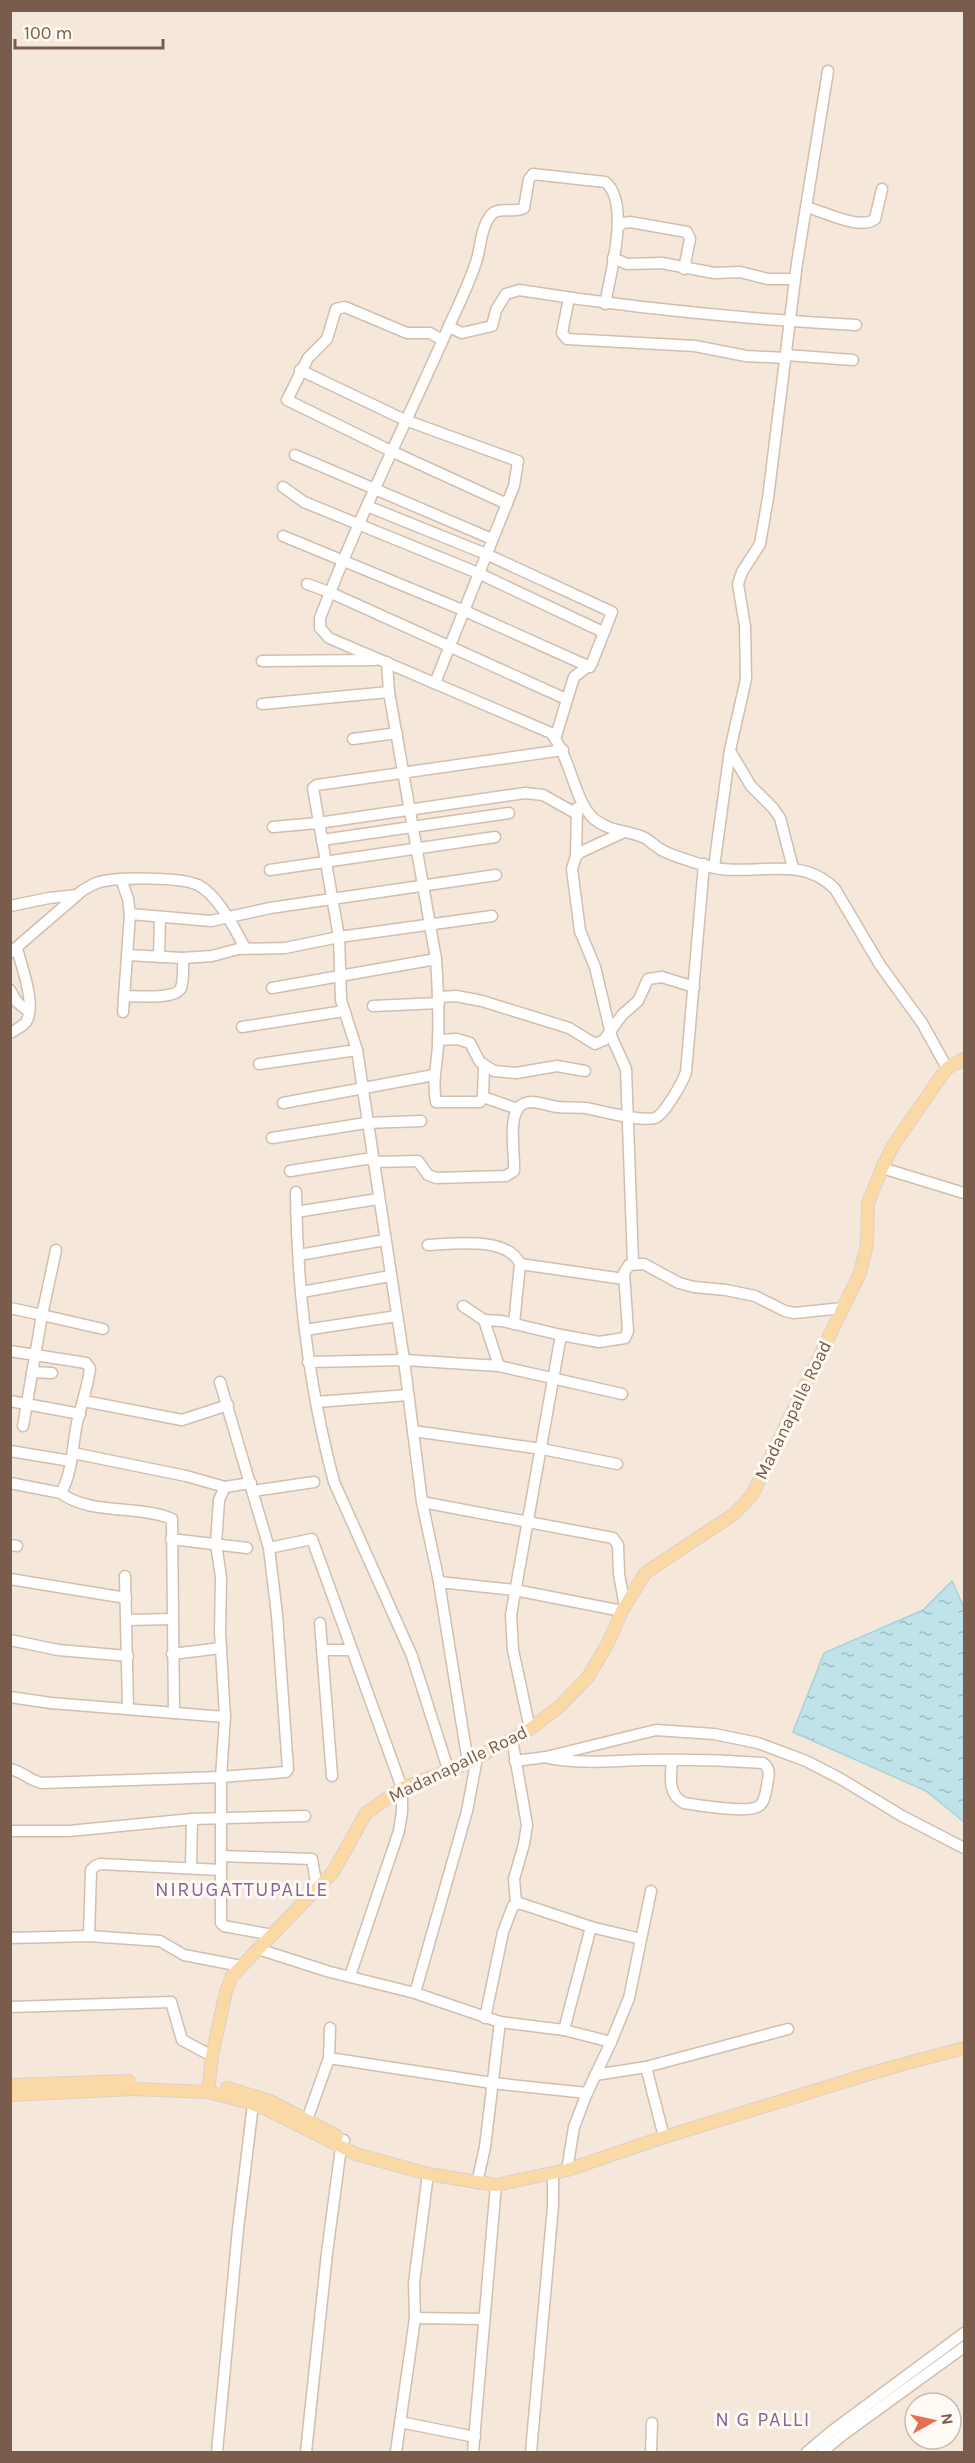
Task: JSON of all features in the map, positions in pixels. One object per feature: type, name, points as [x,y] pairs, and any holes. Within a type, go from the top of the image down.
[{"type":"main road","name":"Madanapalle Road","points":[[209,2088],[212,2056],[226,1991],[232,1976],[338,1865],[366,1813],[402,1788],[473,1761],[530,1729],[559,1707],[588,1677],[608,1643],[623,1609],[645,1573],[734,1515],[752,1495],[864,1260],[867,1244],[868,1203],[882,1168],[894,1144],[947,1068],[964,1059]]},
{"type":"main road","points":[[10,2095],[209,2088],[253,2104],[342,2144],[358,2146],[376,2159],[428,2174],[496,2185],[567,2170],[664,2137],[889,2068],[964,2048]]},
{"type":"main road","points":[[10,2085],[131,2081],[209,2088],[253,2095],[307,2120],[342,2144]]},
{"type":"street","points":[[290,1171],[372,1160],[418,1161],[428,1175],[436,1179],[494,1178],[511,1175],[514,1168],[512,1147],[518,1108],[522,1104],[532,1101],[652,1118],[658,1116],[684,1078],[709,865],[730,750],[746,680],[745,626],[738,584],[742,572],[760,544],[795,279],[828,71]]},
{"type":"street","points":[[605,304],[618,228],[617,199],[614,191],[605,182],[533,174],[529,179],[524,208],[518,211],[497,210],[491,215],[482,233],[476,260],[449,327],[342,559],[320,618],[320,628],[324,634],[551,734],[563,750],[585,808],[591,816],[612,830],[646,839],[661,850],[720,869],[794,868],[816,874],[835,889],[880,965],[922,1023],[947,1068]]},
{"type":"street","points":[[806,207],[818,210],[835,219],[870,222],[875,219],[882,189]]},
{"type":"street","points":[[618,228],[623,223],[635,223],[687,232],[690,239],[684,268]]},
{"type":"street","points":[[612,258],[627,264],[662,263],[714,273],[746,273],[768,279],[795,279]]},
{"type":"street","points":[[449,327],[462,333],[492,326],[499,303],[506,294],[514,290],[605,304],[856,325]]},
{"type":"street","points":[[569,298],[562,333],[567,339],[695,346],[746,356],[853,360]]},
{"type":"street","points":[[442,340],[430,333],[407,333],[341,307],[334,311],[324,344],[310,355],[286,398],[289,402],[391,451],[507,504]]},
{"type":"street","points":[[300,370],[405,420],[518,461],[514,486],[435,683]]},
{"type":"street","points":[[295,455],[492,539]]},
{"type":"street","points":[[283,487],[304,502],[478,573],[603,632]]},
{"type":"street","points":[[367,506],[486,554],[612,612],[590,667],[576,674],[566,699],[555,739]]},
{"type":"street","points":[[283,536],[465,610],[590,667]]},
{"type":"street","points":[[307,584],[330,592],[566,699]]},
{"type":"street","points":[[262,661],[384,661]]},
{"type":"street","points":[[384,661],[436,959],[439,1000],[434,1075],[438,1103],[477,1103],[483,1097],[484,1066],[470,1043],[457,1039],[438,1040]]},
{"type":"street","points":[[262,704],[389,692]]},
{"type":"street","points":[[353,739],[397,733]]},
{"type":"street","points":[[415,1993],[467,1811],[473,1761],[422,1502],[404,1360],[366,1123],[357,1050],[341,1000],[339,937],[318,823],[314,786],[404,771],[563,750]]},
{"type":"street","points":[[730,750],[751,786],[780,818],[794,868]]},
{"type":"street","points":[[577,786],[576,856],[572,869],[580,931],[595,967],[609,1031],[626,1069],[633,1263]]},
{"type":"street","points":[[273,827],[318,823],[535,793],[577,814]]},
{"type":"street","points":[[322,840],[509,813]]},
{"type":"street","points":[[576,856],[624,832]]},
{"type":"street","points":[[270,870],[495,837]]},
{"type":"street","points":[[130,914],[203,921],[331,899],[496,875]]},
{"type":"street","points":[[121,879],[130,914],[123,1011]]},
{"type":"street","points":[[10,1033],[22,1026],[29,1012],[29,996],[14,950],[77,895],[95,883],[121,879],[152,879],[198,885],[229,916],[245,948]]},
{"type":"street","points":[[10,906],[77,895]]},
{"type":"street","points":[[127,955],[183,958],[212,956],[245,948],[285,948],[339,937],[492,916]]},
{"type":"street","points":[[159,957],[160,917]]},
{"type":"street","points":[[124,996],[167,996],[176,993],[181,987],[183,978],[183,958]]},
{"type":"street","points":[[272,988],[436,959]]},
{"type":"street","points":[[373,1006],[439,1000],[456,996],[482,1001],[569,1028],[595,1044],[600,1043],[638,1001],[648,979],[662,977],[694,987]]},
{"type":"street","points":[[10,990],[17,1002],[29,1012]]},
{"type":"street","points":[[242,1028],[344,1011]]},
{"type":"street","points":[[259,1064],[357,1050]]},
{"type":"street","points":[[484,1066],[504,1073],[557,1066],[585,1071]]},
{"type":"street","points":[[283,1103],[434,1075]]},
{"type":"street","points":[[483,1097],[518,1108]]},
{"type":"street","points":[[272,1138],[366,1123],[421,1120]]},
{"type":"street","points":[[882,1168],[964,1193]]},
{"type":"street","points":[[296,1192],[308,1362],[334,1482],[412,1656],[448,1769]]},
{"type":"street","points":[[296,1212],[378,1199]]},
{"type":"street","points":[[299,1256],[385,1240]]},
{"type":"street","points":[[428,1245],[498,1246],[517,1257],[520,1264],[514,1324]]},
{"type":"street","points":[[23,1426],[56,1250]]},
{"type":"street","points":[[463,1306],[484,1320],[599,1342],[625,1338],[628,1331],[624,1279],[626,1267],[633,1263],[644,1264],[679,1283],[756,1296],[785,1311],[804,1313],[843,1308]]},
{"type":"street","points":[[520,1264],[624,1279]]},
{"type":"street","points":[[302,1292],[390,1276]]},
{"type":"street","points":[[10,1308],[103,1329]]},
{"type":"street","points":[[305,1330],[397,1316]]},
{"type":"street","points":[[484,1320],[499,1366]]},
{"type":"street","points":[[530,1729],[512,1641],[511,1615],[526,1520],[542,1449],[561,1335]]},
{"type":"street","points":[[10,1351],[89,1365],[90,1370],[69,1478],[61,1493]]},
{"type":"street","points":[[308,1362],[404,1360],[499,1366],[622,1394]]},
{"type":"street","points":[[33,1372],[52,1373]]},
{"type":"street","points":[[10,1769],[18,1771],[26,1778],[42,1783],[282,1774],[288,1769],[277,1615],[269,1548],[220,1382]]},
{"type":"street","points":[[316,1402],[408,1395]]},
{"type":"street","points":[[10,1401],[80,1414]]},
{"type":"street","points":[[84,1401],[182,1420],[228,1405]]},
{"type":"street","points":[[413,1431],[542,1449],[617,1464]]},
{"type":"street","points":[[10,1451],[72,1457],[186,1476],[225,1487],[314,1482]]},
{"type":"street","points":[[10,1483],[61,1493],[90,1504],[170,1517],[172,1521],[171,1619],[174,1713]]},
{"type":"street","points":[[225,1487],[219,1500],[216,1544],[221,1577],[221,1648],[225,1717],[220,1818],[221,1923],[224,1926],[273,1935]]},
{"type":"street","points":[[422,1502],[607,1536],[617,1541],[623,1609],[515,1590],[439,1582]]},
{"type":"street","points":[[171,1539],[247,1548]]},
{"type":"street","points":[[269,1548],[310,1539],[314,1541],[402,1788],[399,1831],[350,1976]]},
{"type":"street","points":[[125,1576],[128,1708]]},
{"type":"street","points":[[10,1579],[126,1598]]},
{"type":"street","points":[[127,1620],[171,1619]]},
{"type":"street","points":[[320,1623],[332,1776]]},
{"type":"street","points":[[10,1640],[58,1650],[128,1656]]},
{"type":"street","points":[[172,1654],[221,1648]]},
{"type":"street","points":[[322,1650],[351,1650]]},
{"type":"street","points":[[10,1697],[51,1703],[225,1717]]},
{"type":"street","points":[[515,1761],[546,1757],[668,1729],[714,1734],[747,1741],[806,1761],[902,1816],[964,1848]]},
{"type":"street","points":[[485,2018],[503,1932],[513,1906],[516,1904],[514,1879],[527,1825],[512,1739]]},
{"type":"street","points":[[546,1757],[575,1762],[672,1760],[715,1760],[763,1763],[768,1767],[769,1775],[763,1802],[760,1806],[748,1809],[684,1803],[677,1800],[672,1793],[672,1760]]},
{"type":"street","points":[[10,1831],[69,1831],[192,1819],[305,1816]]},
{"type":"street","points":[[191,1867],[192,1819]]},
{"type":"street","points":[[222,1856],[312,1859],[317,1888]]},
{"type":"street","points":[[89,1936],[91,1870],[95,1866],[100,1864],[221,1870]]},
{"type":"street","points":[[567,2170],[574,2127],[629,1998],[651,1891]]},
{"type":"street","points":[[516,1904],[523,1904],[591,1927],[641,1939]]},
{"type":"street","points":[[564,2030],[591,1927]]},
{"type":"street","points":[[10,1938],[89,1936],[160,1941],[184,1955],[241,1966]]},
{"type":"street","points":[[258,1949],[415,1993],[500,2022],[564,2030],[610,2042]]},
{"type":"street","points":[[10,2007],[171,2002],[182,2040],[212,2056]]},
{"type":"street","points":[[477,2183],[486,2146],[500,2022]]},
{"type":"street","points":[[307,2120],[328,2058],[330,2028]]},
{"type":"street","points":[[595,2075],[646,2067],[788,2029]]},
{"type":"street","points":[[328,2058],[492,2083],[587,2093]]},
{"type":"street","points":[[646,2067],[664,2137]]},
{"type":"street","points":[[217,2452],[237,2240],[253,2104]]},
{"type":"street","points":[[306,2452],[326,2265],[342,2144]]},
{"type":"street","points":[[396,2452],[415,2318],[414,2283],[428,2174]]},
{"type":"street","points":[[531,2452],[553,2206],[553,2174]]},
{"type":"street","points":[[473,2452],[496,2185]]},
{"type":"street","points":[[415,2318],[484,2319]]},
{"type":"street","points":[[807,2452],[964,2333]]},
{"type":"street","points":[[822,2452],[964,2347]]},
{"type":"street","points":[[400,2422],[475,2437]]},
{"type":"street","points":[[651,2452],[652,2423]]},
{"type":"shaded area","points":[[11,11],[964,11],[964,2452],[11,2452]]},
{"type":"water","points":[[952,1581],[964,1608],[964,1822],[926,1791],[793,1732],[824,1653],[923,1610]]},
{"type":"district","name":"NIRUGATTUPALLE","points":[[242,1889]]},
{"type":"district","name":"N G PALLI","points":[[763,2419]]}]
